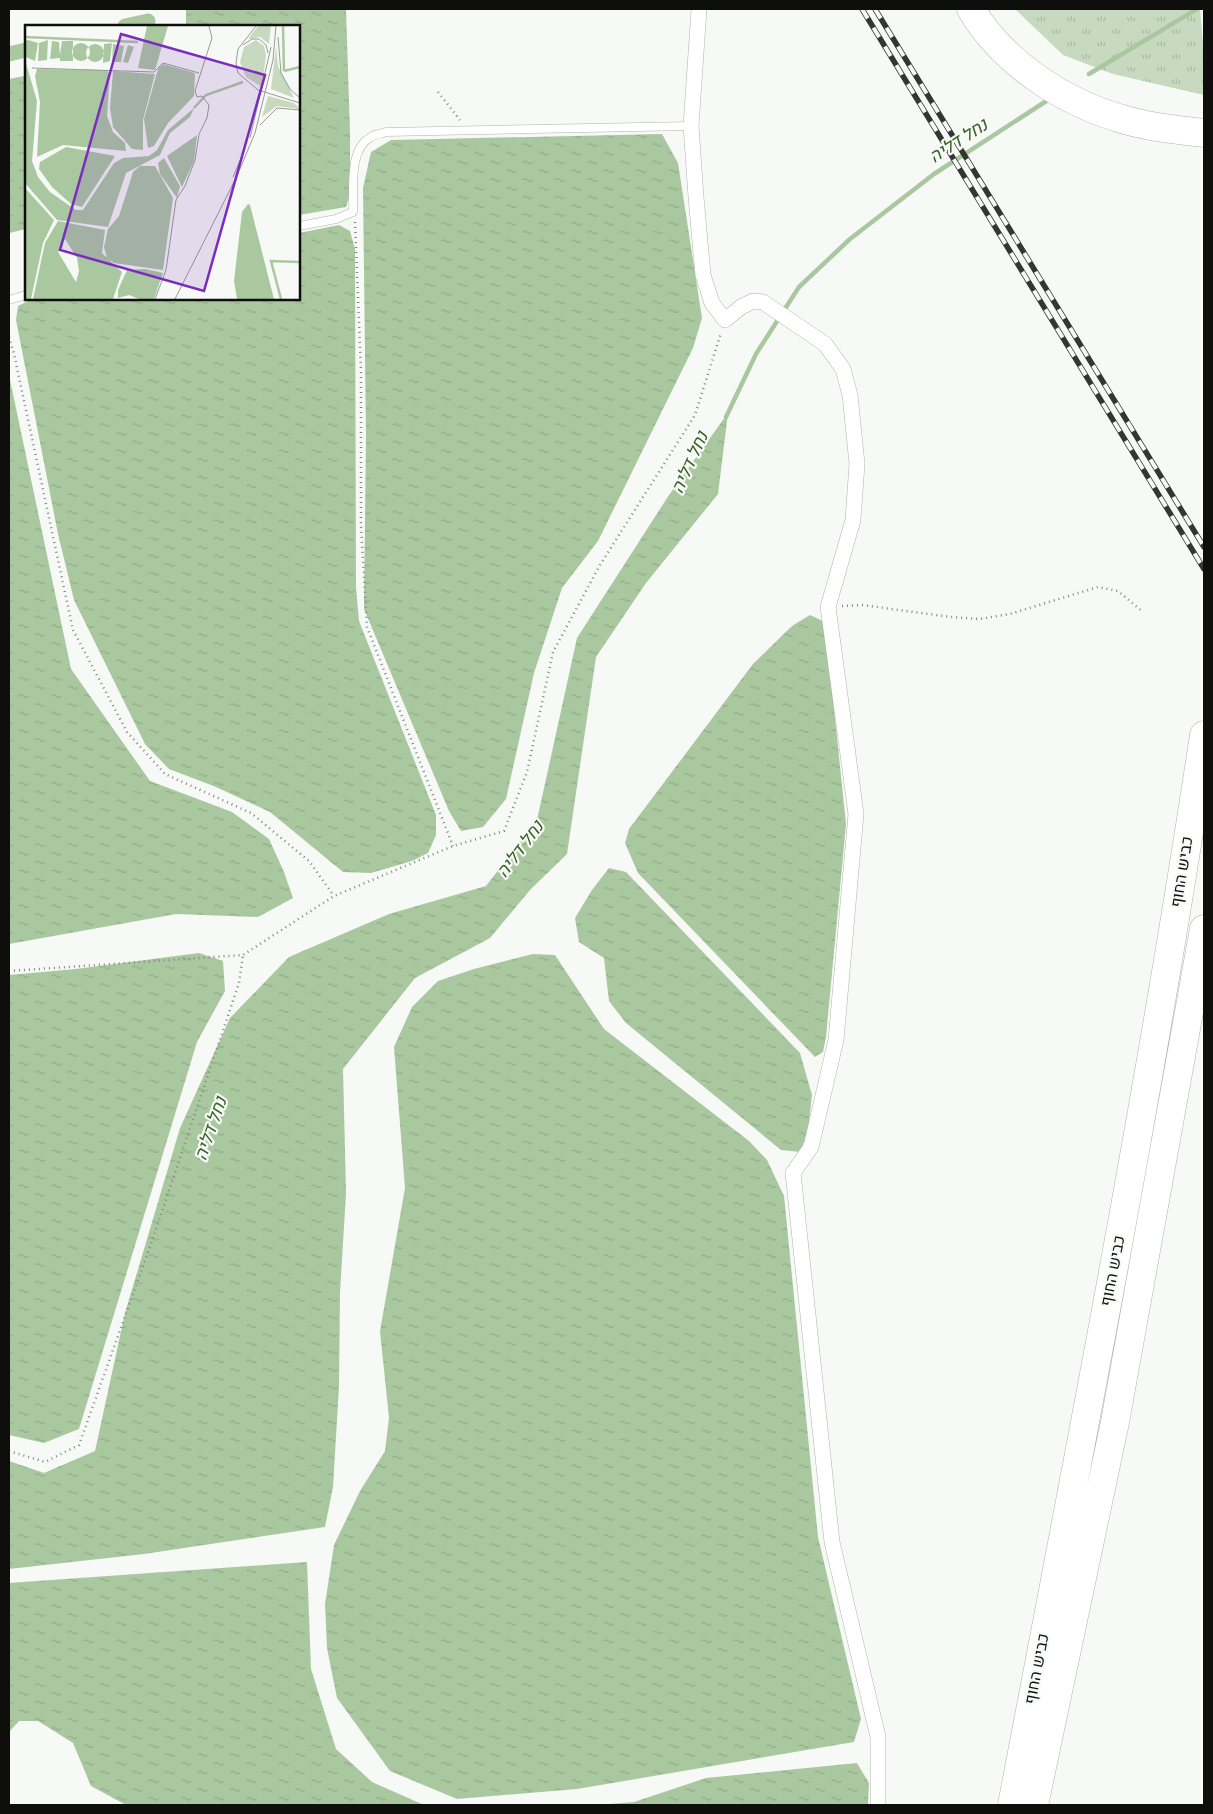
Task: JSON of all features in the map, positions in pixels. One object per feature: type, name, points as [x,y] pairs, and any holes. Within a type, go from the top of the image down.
[{"type":"highway","points":[[971,9],[981,25],[998,44],[1038,79],[1054,89],[1122,119],[1195,132]]},
{"type":"highway","points":[[988,9],[1006,33],[1042,66],[1095,96],[1195,132]]},
{"type":"highway","name":"כביש החוף","points":[[1012,1805],[1120,1243],[1182,878],[1204,735]]},
{"type":"highway","name":"כביש החוף","points":[[1034,1805],[1115,1422],[1204,929]]},
{"type":"street","points":[[699,9],[691,126],[703,275],[712,303],[725,320],[741,307],[753,301],[771,305],[824,344],[843,369],[850,395],[857,464],[853,520],[828,607],[856,814],[836,1040],[811,1146],[793,1173],[832,1542],[878,1737],[878,1805]]},
{"type":"lane","points":[[300,226],[336,219],[353,212],[355,166],[362,145],[370,137],[386,132],[472,132],[691,126]]},
{"type":"lane","points":[[9,300],[25,295]]},
{"type":"path","points":[[438,92],[472,132]]},
{"type":"path","points":[[353,212],[357,228],[361,370],[361,526],[366,627],[453,846]]},
{"type":"path","points":[[9,971],[243,955],[334,896],[453,846],[504,831],[528,772],[553,652],[600,565],[694,415],[725,320]]},
{"type":"path","points":[[9,337],[73,630],[127,732],[165,774],[251,813],[309,861],[334,896]]},
{"type":"path","points":[[828,607],[862,605],[951,618],[979,619],[1010,614],[1098,587],[1118,591],[1143,612]]},
{"type":"path","points":[[9,1451],[45,1462],[79,1445],[153,1238],[239,983],[243,955]]},
{"type":"green space","points":[[1015,9],[1200,9],[1204,55],[1204,95],[1113,74],[1063,55]]},
{"type":"water","points":[[186,9],[346,9],[350,194],[346,207],[300,215],[300,25],[186,25]]},
{"type":"water","points":[[25,77],[25,229],[9,233],[9,79]]},
{"type":"water","points":[[662,134],[678,163],[702,318],[693,348],[598,541],[562,588],[534,673],[506,799],[483,827],[461,831],[449,811],[364,609],[366,436],[363,188],[371,152],[391,140]]},
{"type":"water","points":[[339,225],[350,231],[355,249],[356,587],[359,621],[436,815],[436,835],[428,853],[412,861],[371,873],[343,872],[270,812],[216,787],[169,769],[145,744],[74,600],[58,534],[16,320],[18,306],[30,300],[300,300],[300,233]]},
{"type":"water","points":[[9,375],[71,669],[150,781],[232,812],[269,839],[293,898],[258,917],[176,914],[9,944]]},
{"type":"water","points":[[728,413],[718,494],[646,583],[596,657],[567,854],[530,890],[490,938],[415,978],[343,1069],[346,1193],[340,1293],[339,1386],[333,1487],[325,1527],[144,1554],[9,1569],[9,1461],[44,1473],[95,1451],[125,1313],[180,1128],[230,1018],[289,957],[389,914],[486,886],[537,820],[577,638],[669,495]]},
{"type":"water","points":[[810,615],[825,622],[846,824],[826,1037],[823,1052],[815,1057],[638,873],[625,843],[629,829],[753,664],[792,626]]},
{"type":"water","points":[[609,868],[626,872],[800,1053],[812,1095],[808,1131],[800,1152],[781,1150],[626,1023],[609,1001],[604,958],[579,942],[575,918],[592,890]]},
{"type":"water","points":[[199,953],[223,961],[225,991],[197,1042],[79,1429],[44,1443],[9,1435],[9,975],[76,969]]},
{"type":"water","points":[[533,954],[555,955],[604,1029],[749,1141],[767,1160],[784,1196],[818,1537],[861,1719],[854,1742],[577,1789],[457,1799],[390,1771],[337,1698],[327,1648],[325,1604],[334,1545],[360,1491],[385,1451],[389,1418],[380,1331],[405,1188],[394,1047],[412,1007],[438,981],[474,969]]},
{"type":"water","points":[[307,1562],[311,1669],[336,1749],[372,1782],[424,1805],[126,1805],[91,1786],[73,1743],[38,1721],[19,1721],[9,1732],[9,1583]]},
{"type":"water","points":[[857,1763],[869,1783],[868,1805],[598,1805],[634,1802],[706,1778]]},
{"type":"waterway","name":"נחל דליה","points":[[1089,74],[1197,9]]},
{"type":"waterway","points":[[130,25],[148,21]]},
{"type":"waterway","points":[[9,54],[25,50]]},
{"type":"waterway","name":"נחל דליה","points":[[726,417],[756,354],[799,287],[850,239],[934,174],[1051,98]]},
{"type":"railway","points":[[862,9],[1204,569]]},
{"type":"railway","points":[[875,9],[1204,547]]}]
